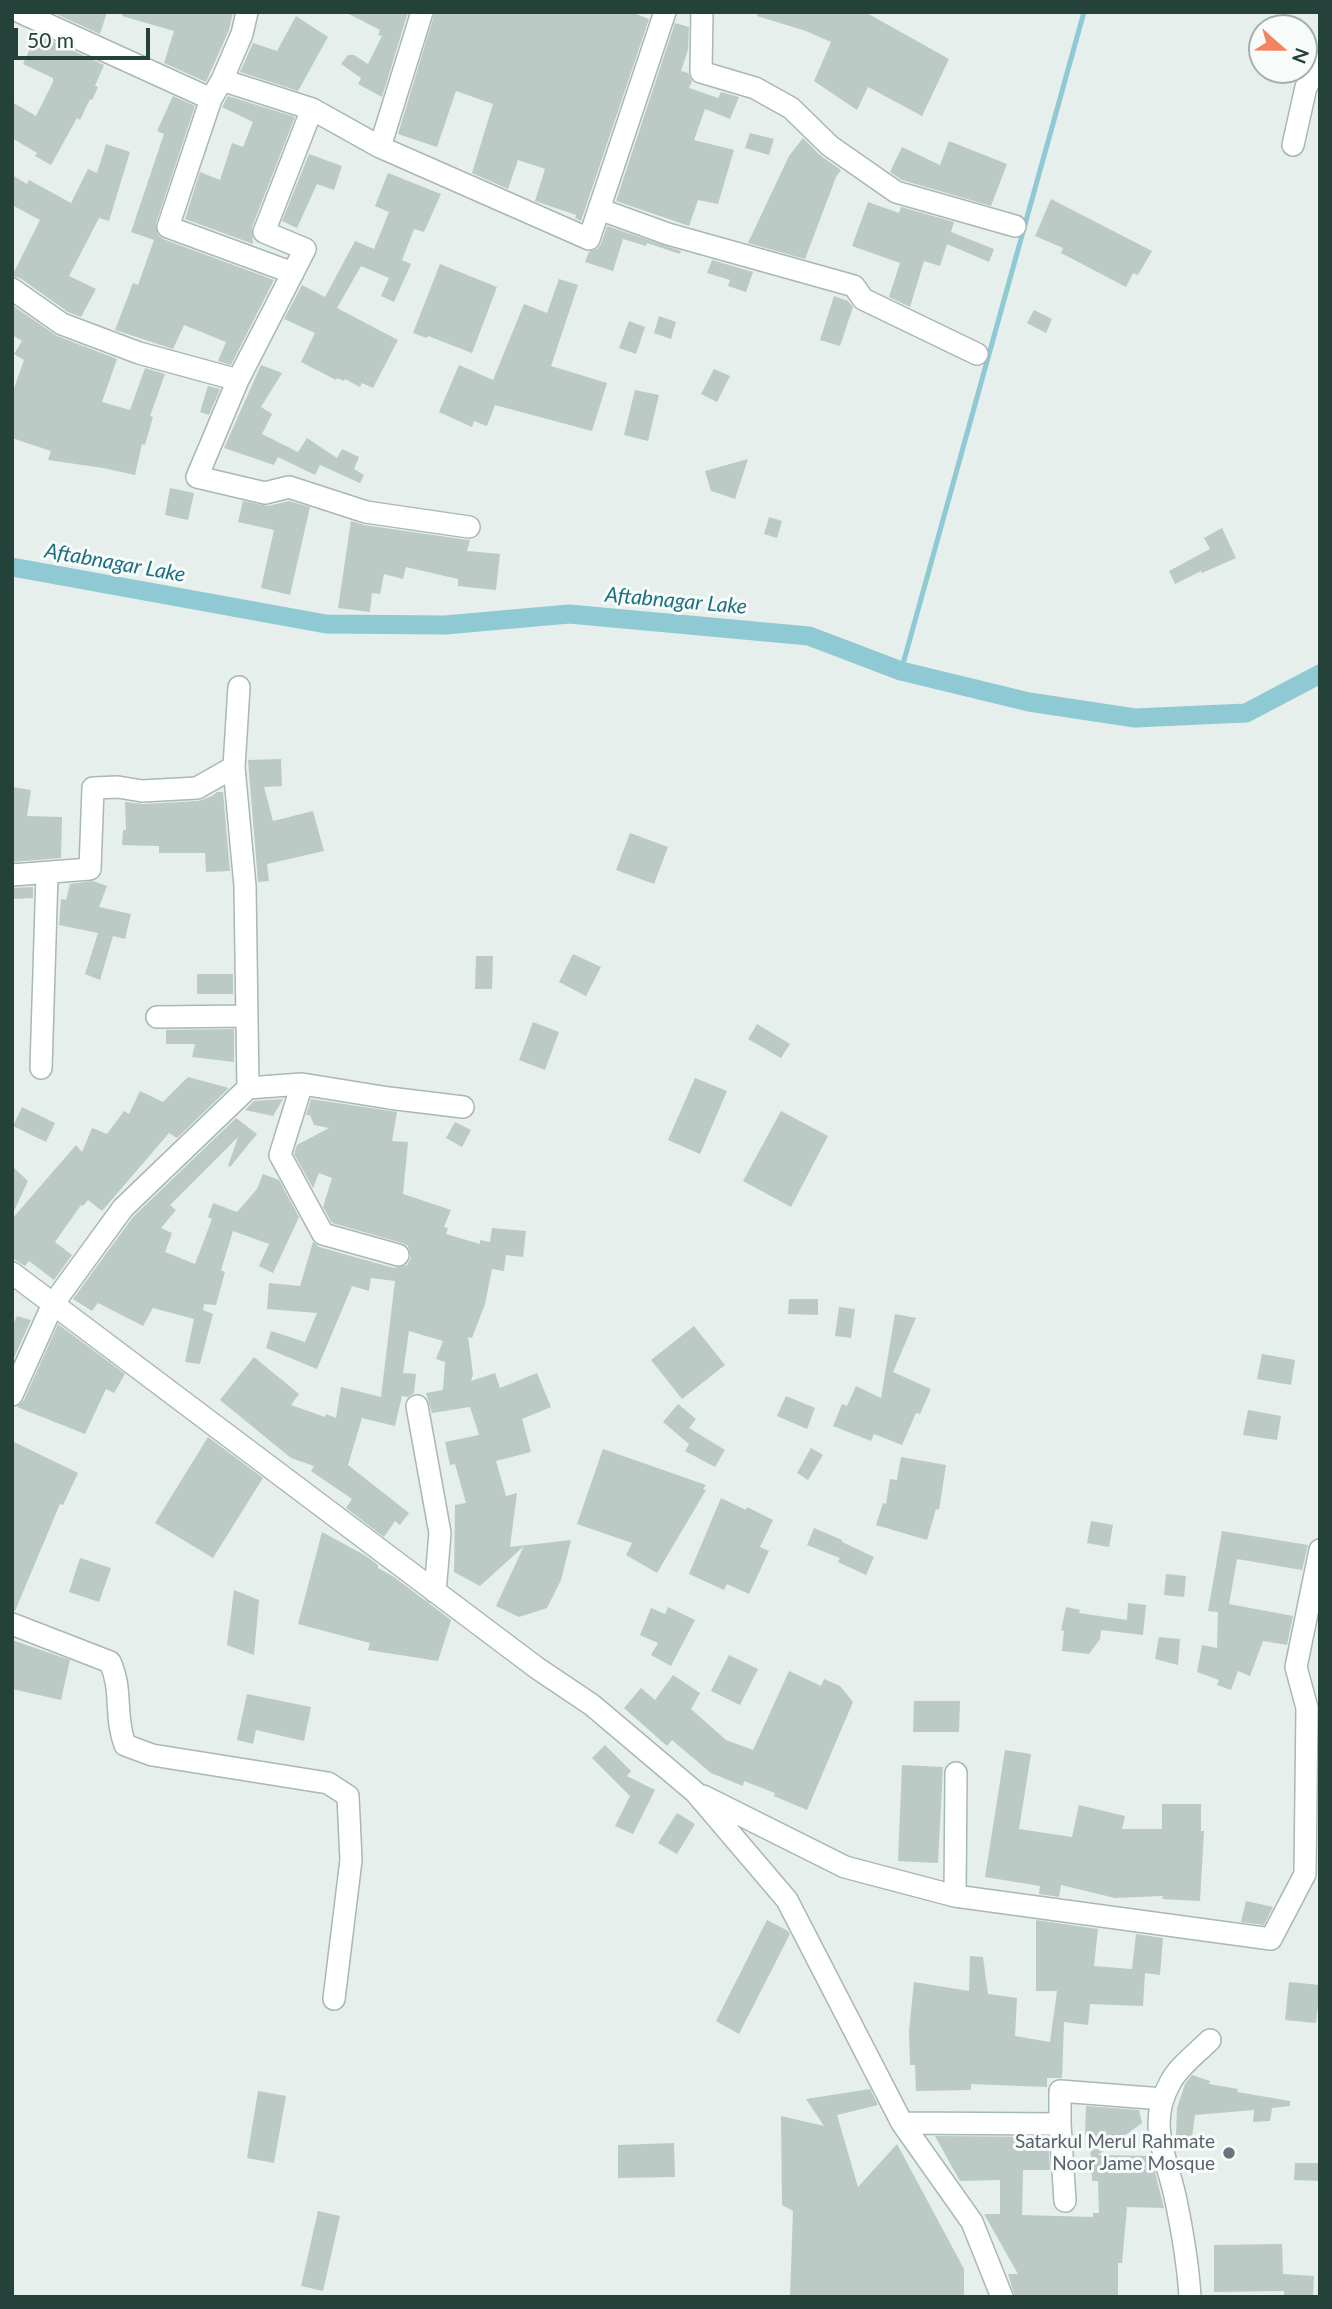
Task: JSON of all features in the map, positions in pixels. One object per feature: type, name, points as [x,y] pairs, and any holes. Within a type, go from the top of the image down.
[{"type":"street","points":[[20,12],[211,99]]},
{"type":"street","points":[[247,12],[242,34],[211,99],[168,227],[293,273]]},
{"type":"street","points":[[380,147],[422,12]]},
{"type":"street","points":[[222,80],[312,109],[380,147],[589,239],[667,12],[702,18],[701,72],[755,88],[791,108],[830,145],[896,192],[1015,226]]},
{"type":"street","points":[[1293,145],[1307,88],[1320,64]]},
{"type":"street","points":[[312,109],[264,232],[305,249],[238,380],[197,477],[265,493],[289,487],[366,512],[469,527]]},
{"type":"street","points":[[598,209],[668,234],[854,286],[863,299],[977,354]]},
{"type":"street","points":[[12,289],[62,324],[139,353],[238,380]]},
{"type":"street","points":[[239,687],[234,768],[245,886],[248,1088]]},
{"type":"street","points":[[12,875],[90,869],[93,788],[117,787],[142,791],[197,788],[234,768]]},
{"type":"street","points":[[41,1068],[47,874]]},
{"type":"street","points":[[157,1017],[247,1016]]},
{"type":"street","points":[[302,1084],[280,1155],[323,1234],[398,1255]]},
{"type":"street","points":[[12,1395],[53,1304],[123,1208],[248,1088],[302,1084],[463,1107]]},
{"type":"street","points":[[12,1273],[435,1592],[593,1706],[695,1793],[787,1900],[902,2123],[972,2222],[1002,2297]]},
{"type":"street","points":[[417,1406],[440,1533],[435,1592]]},
{"type":"street","points":[[695,1793],[845,1867],[954,1896],[1271,1939],[1305,1874],[1307,1709],[1296,1667],[1320,1550]]},
{"type":"street","points":[[12,1624],[110,1662],[117,1678],[119,1729],[125,1745],[152,1755],[328,1783],[348,1796],[351,1860],[334,1999]]},
{"type":"street","points":[[954,1896],[956,1773]]},
{"type":"street","points":[[1190,2297],[1175,2194],[1160,2144],[1158,2114],[1170,2081],[1210,2040]]},
{"type":"street","points":[[1065,2201],[1059,2124],[1060,2091],[1163,2099]]},
{"type":"street","points":[[902,2123],[1059,2124]]},
{"type":"building","points":[[52,12],[107,12],[100,34]]},
{"type":"building","points":[[123,12],[233,12],[229,30],[206,82],[164,63],[174,31],[122,16]]},
{"type":"building","points":[[345,12],[408,12],[382,97],[358,84],[361,78],[341,64],[348,55],[354,55],[368,64],[382,36],[378,35],[380,30]]},
{"type":"building","points":[[435,12],[631,12],[649,19],[581,221],[575,218],[576,215],[535,201],[545,169],[518,160],[508,189],[472,173],[493,104],[456,91],[437,147],[398,134]]},
{"type":"building","points":[[758,12],[865,12],[949,59],[922,116],[868,87],[857,110],[814,81],[831,42],[757,16]]},
{"type":"building","points":[[296,16],[328,37],[298,91],[240,72],[253,43],[277,51]]},
{"type":"building","points":[[675,23],[689,27],[688,50],[681,71],[688,73],[692,81],[689,88],[718,98],[721,92],[739,97],[730,119],[705,109],[694,140],[734,150],[718,204],[698,200],[689,226],[616,201]]},
{"type":"building","points":[[37,34],[104,65],[92,100],[90,99],[80,120],[77,118],[51,165],[12,138],[12,102],[36,116],[53,82],[53,78],[23,64]]},
{"type":"building","points":[[173,96],[195,106],[156,223],[158,235],[274,280],[231,365],[218,361],[226,342],[184,325],[173,349],[115,330],[133,283],[138,285],[154,240],[131,232],[164,134],[157,131]]},
{"type":"building","points":[[228,96],[295,117],[252,227],[253,244],[185,219],[200,172],[220,180],[232,143],[243,147],[253,122],[222,107]]},
{"type":"building","points":[[750,133],[774,139],[769,155],[745,148]]},
{"type":"building","points":[[803,138],[821,156],[841,170],[805,259],[748,243],[789,156]]},
{"type":"building","points":[[949,141],[1007,164],[991,206],[902,180],[890,172],[902,147],[940,165]]},
{"type":"building","points":[[106,144],[130,152],[109,221],[99,218],[69,276],[96,289],[81,317],[68,312],[20,278],[12,276],[40,220],[12,205],[12,175],[27,184],[29,180],[71,203],[88,169],[97,173]]},
{"type":"building","points":[[309,154],[342,166],[334,190],[317,184],[297,228],[282,221]]},
{"type":"building","points":[[388,173],[441,194],[424,232],[414,229],[402,260],[411,264],[394,302],[381,296],[389,278],[361,266],[337,308],[398,340],[373,388],[362,383],[360,387],[345,379],[336,380],[301,362],[315,333],[284,319],[302,285],[325,297],[355,241],[374,249],[389,212],[375,206]]},
{"type":"building","points":[[1051,199],[1152,251],[1138,275],[1133,273],[1126,287],[1061,253],[1063,248],[1035,236]]},
{"type":"building","points":[[868,202],[899,213],[901,207],[954,222],[951,232],[994,249],[989,262],[947,244],[940,266],[924,261],[910,307],[889,297],[900,263],[852,246]]},
{"type":"building","points":[[607,226],[681,251],[680,254],[647,243],[646,246],[623,239],[613,271],[585,262],[589,252],[601,244]]},
{"type":"building","points":[[712,260],[753,272],[746,292],[728,286],[730,280],[707,273]]},
{"type":"building","points":[[440,264],[497,287],[472,353],[413,333]]},
{"type":"building","points":[[559,279],[578,285],[551,366],[607,383],[592,431],[495,405],[487,426],[474,421],[472,427],[439,412],[459,365],[493,380],[524,304],[547,313]]},
{"type":"building","points":[[834,296],[848,301],[853,307],[840,346],[820,340]]},
{"type":"building","points":[[12,305],[57,336],[117,359],[102,402],[130,410],[145,368],[165,374],[150,416],[153,417],[145,445],[142,444],[135,475],[48,460],[51,451],[12,438],[12,394],[24,360],[14,354],[22,341],[12,335]]},
{"type":"building","points":[[1034,310],[1052,319],[1046,333],[1027,323]]},
{"type":"building","points":[[659,316],[676,322],[671,339],[654,333]]},
{"type":"building","points":[[629,321],[645,327],[636,354],[619,348]]},
{"type":"building","points":[[261,365],[282,373],[261,407],[272,414],[262,434],[298,452],[307,438],[337,458],[342,449],[359,457],[354,469],[364,475],[360,483],[320,465],[315,475],[278,457],[274,465],[224,448]]},
{"type":"building","points":[[714,369],[730,376],[717,402],[701,394]]},
{"type":"building","points":[[208,386],[220,389],[209,415],[200,412]]},
{"type":"building","points":[[635,390],[659,395],[648,441],[624,435]]},
{"type":"building","points":[[748,459],[735,499],[711,491],[705,471]]},
{"type":"building","points":[[170,488],[194,493],[188,520],[165,515]]},
{"type":"building","points":[[243,501],[268,506],[289,501],[310,507],[290,595],[261,588],[274,530],[238,522]]},
{"type":"building","points":[[769,517],[782,521],[777,538],[764,534]]},
{"type":"building","points":[[351,521],[470,540],[467,551],[500,554],[496,590],[458,586],[458,579],[406,567],[403,579],[384,574],[380,594],[372,593],[370,612],[338,608]]},
{"type":"building","points":[[1222,528],[1236,558],[1175,584],[1169,571],[1210,549],[1204,538]]},
{"type":"building","points":[[281,759],[282,786],[264,787],[273,821],[313,811],[324,851],[267,864],[269,881],[258,882],[248,760]]},
{"type":"building","points":[[12,787],[31,790],[27,816],[62,817],[61,858],[12,862]]},
{"type":"building","points":[[223,792],[230,871],[206,872],[205,853],[159,853],[159,846],[122,845],[123,830],[126,830],[125,802],[143,804],[198,801]]},
{"type":"building","points":[[630,833],[668,847],[654,884],[616,870]]},
{"type":"building","points":[[93,881],[107,886],[99,907],[131,914],[125,939],[113,936],[100,980],[85,974],[98,933],[59,925],[61,899],[66,900],[70,884]]},
{"type":"building","points":[[33,887],[33,898],[12,899],[12,888]]},
{"type":"building","points":[[573,954],[601,967],[586,996],[559,982]]},
{"type":"building","points":[[476,956],[493,956],[492,989],[475,989]]},
{"type":"building","points":[[197,974],[233,974],[233,994],[197,994]]},
{"type":"building","points":[[533,1022],[559,1032],[545,1070],[519,1060]]},
{"type":"building","points":[[757,1024],[790,1044],[781,1058],[748,1039]]},
{"type":"building","points":[[234,1029],[234,1062],[192,1057],[195,1044],[166,1044],[166,1030]]},
{"type":"building","points":[[188,1077],[229,1088],[177,1138],[169,1133],[102,1211],[88,1200],[81,1205],[55,1242],[72,1255],[54,1280],[29,1261],[25,1266],[12,1258],[12,1219],[76,1145],[82,1152],[92,1128],[107,1134],[124,1111],[129,1114],[140,1091],[163,1102]]},
{"type":"building","points":[[695,1078],[727,1091],[700,1154],[668,1140]]},
{"type":"building","points":[[283,1099],[273,1116],[245,1110],[254,1101]]},
{"type":"building","points":[[311,1099],[397,1112],[392,1141],[408,1142],[403,1194],[451,1210],[444,1227],[448,1228],[446,1234],[480,1244],[480,1240],[490,1242],[492,1228],[526,1231],[523,1257],[506,1255],[504,1271],[492,1269],[485,1304],[472,1338],[468,1337],[473,1374],[471,1381],[495,1373],[500,1388],[537,1373],[551,1407],[522,1419],[531,1452],[496,1461],[506,1496],[517,1493],[510,1547],[571,1540],[561,1580],[547,1608],[519,1617],[496,1606],[524,1546],[480,1586],[454,1572],[455,1505],[466,1503],[455,1464],[450,1465],[445,1442],[479,1435],[470,1407],[432,1413],[426,1393],[443,1390],[445,1362],[436,1359],[443,1341],[409,1331],[403,1373],[416,1374],[414,1393],[408,1397],[402,1396],[395,1426],[362,1418],[348,1465],[409,1513],[400,1525],[395,1521],[384,1537],[346,1508],[352,1499],[311,1471],[314,1466],[291,1458],[220,1400],[254,1357],[299,1394],[291,1405],[325,1417],[326,1414],[336,1418],[341,1387],[381,1397],[395,1281],[371,1278],[369,1291],[352,1286],[317,1369],[266,1348],[271,1331],[305,1342],[317,1313],[267,1309],[269,1283],[300,1286],[313,1242],[319,1247],[394,1268],[407,1265],[411,1258],[408,1246],[402,1243],[332,1223],[323,1207],[332,1178],[319,1173],[313,1188],[294,1154],[297,1145],[329,1128],[314,1125],[310,1115],[306,1115]]},
{"type":"building","points":[[22,1107],[55,1123],[46,1142],[13,1126]]},
{"type":"building","points":[[781,1111],[828,1136],[791,1207],[743,1181]]},
{"type":"building","points":[[236,1118],[257,1134],[230,1167],[228,1166],[238,1137],[170,1205],[176,1210],[161,1228],[172,1233],[165,1252],[195,1264],[212,1219],[208,1217],[213,1203],[237,1212],[257,1189],[263,1174],[279,1180],[299,1217],[273,1273],[259,1266],[269,1244],[233,1231],[221,1270],[225,1272],[216,1305],[204,1304],[203,1310],[213,1314],[200,1364],[185,1362],[194,1319],[153,1308],[143,1326],[98,1303],[92,1311],[73,1299],[133,1217]]},
{"type":"building","points":[[455,1122],[471,1130],[462,1147],[446,1138]]},
{"type":"building","points":[[12,1166],[28,1181],[12,1215]]},
{"type":"building","points":[[789,1299],[818,1299],[818,1315],[788,1314]]},
{"type":"building","points":[[839,1307],[855,1309],[851,1338],[835,1336]]},
{"type":"building","points":[[895,1314],[916,1318],[893,1372],[931,1389],[920,1414],[916,1413],[902,1445],[874,1434],[871,1441],[833,1426],[842,1404],[847,1406],[856,1386],[881,1398]]},
{"type":"building","points":[[17,1316],[31,1320],[12,1362],[12,1327]]},
{"type":"building","points":[[58,1324],[125,1374],[114,1393],[106,1389],[85,1434],[17,1407],[24,1400]]},
{"type":"building","points":[[694,1326],[725,1365],[682,1399],[651,1360]]},
{"type":"building","points":[[1262,1354],[1295,1360],[1291,1385],[1257,1379]]},
{"type":"building","points":[[786,1396],[815,1408],[807,1429],[777,1416]]},
{"type":"building","points":[[678,1404],[696,1419],[689,1428],[725,1450],[715,1467],[685,1451],[689,1444],[663,1422]]},
{"type":"building","points":[[1248,1410],[1281,1416],[1277,1440],[1243,1435]]},
{"type":"building","points":[[208,1437],[263,1478],[213,1558],[155,1523]]},
{"type":"building","points":[[12,1441],[78,1473],[63,1505],[60,1504],[15,1611],[12,1611]]},
{"type":"building","points":[[811,1448],[823,1455],[808,1480],[797,1473]]},
{"type":"building","points":[[603,1449],[706,1485],[703,1489],[706,1490],[657,1573],[626,1555],[632,1543],[577,1524]]},
{"type":"building","points":[[901,1457],[946,1465],[939,1510],[936,1509],[927,1540],[876,1525],[883,1503],[886,1504],[890,1479],[897,1480]]},
{"type":"building","points":[[721,1498],[773,1520],[760,1547],[769,1551],[749,1594],[727,1584],[724,1590],[689,1574]]},
{"type":"building","points":[[1091,1521],[1113,1525],[1109,1547],[1087,1543]]},
{"type":"building","points":[[814,1528],[874,1557],[866,1575],[838,1562],[840,1558],[807,1545]]},
{"type":"building","points":[[1222,1531],[1308,1545],[1302,1570],[1237,1559],[1229,1604],[1293,1616],[1287,1645],[1263,1641],[1250,1676],[1238,1671],[1231,1690],[1217,1685],[1219,1680],[1197,1672],[1202,1645],[1217,1648],[1218,1612],[1208,1611]]},
{"type":"building","points":[[322,1532],[366,1556],[378,1565],[378,1568],[451,1620],[438,1661],[368,1650],[370,1643],[298,1624]]},
{"type":"building","points":[[80,1558],[111,1568],[99,1602],[69,1592]]},
{"type":"building","points":[[1166,1574],[1186,1576],[1184,1597],[1164,1595]]},
{"type":"building","points":[[234,1590],[259,1600],[254,1655],[227,1645]]},
{"type":"building","points":[[1128,1603],[1146,1605],[1143,1635],[1101,1630],[1100,1639],[1089,1654],[1062,1651],[1064,1631],[1061,1630],[1066,1607],[1080,1610],[1079,1613],[1127,1620]]},
{"type":"building","points":[[668,1607],[695,1620],[671,1666],[651,1655],[658,1643],[640,1635],[651,1608],[665,1614]]},
{"type":"building","points":[[1159,1637],[1180,1639],[1178,1665],[1155,1659]]},
{"type":"building","points":[[12,1640],[70,1660],[61,1700],[12,1689]]},
{"type":"building","points":[[729,1655],[758,1669],[740,1705],[711,1691]]},
{"type":"building","points":[[789,1671],[821,1686],[824,1679],[840,1686],[853,1702],[807,1810],[744,1781],[743,1786],[711,1773],[672,1740],[667,1746],[624,1708],[641,1688],[655,1700],[673,1675],[700,1693],[691,1709],[726,1740],[753,1750]]},
{"type":"building","points":[[247,1694],[311,1707],[304,1741],[256,1730],[253,1744],[237,1740]]},
{"type":"building","points":[[914,1701],[960,1701],[959,1732],[913,1732]]},
{"type":"building","points":[[605,1745],[631,1771],[627,1776],[655,1790],[633,1834],[615,1826],[630,1796],[592,1758]]},
{"type":"building","points":[[1005,1750],[1031,1754],[1019,1829],[1072,1837],[1079,1805],[1125,1816],[1122,1829],[1162,1829],[1162,1804],[1201,1804],[1201,1831],[1204,1831],[1200,1901],[1162,1899],[1163,1896],[1115,1898],[1061,1885],[1059,1897],[1039,1894],[1040,1886],[985,1877]]},
{"type":"building","points":[[902,1765],[943,1767],[938,1863],[898,1861]]},
{"type":"building","points":[[677,1813],[695,1824],[677,1854],[658,1843]]},
{"type":"building","points":[[1246,1901],[1273,1907],[1264,1925],[1241,1922]]},
{"type":"building","points":[[767,1920],[790,1934],[739,2034],[716,2021]]},
{"type":"building","points":[[1036,1920],[1098,1929],[1094,1966],[1132,1969],[1136,1934],[1163,1938],[1160,1975],[1145,1973],[1143,2006],[1090,2004],[1088,2025],[1064,2022],[1062,2078],[1047,2078],[1047,2087],[971,2084],[971,2090],[916,2091],[915,2065],[910,2065],[909,2031],[914,1982],[969,1991],[970,1956],[983,1957],[988,1994],[1017,1998],[1015,2036],[1050,2042],[1057,1991],[1036,1991]]},
{"type":"building","points":[[1289,1982],[1320,1985],[1316,2023],[1285,2020]]},
{"type":"building","points":[[1192,2075],[1210,2081],[1209,2084],[1238,2089],[1237,2092],[1290,2101],[1290,2106],[1272,2108],[1270,2121],[1253,2122],[1254,2110],[1195,2115],[1192,2137],[1176,2138],[1177,2108],[1185,2084]]},
{"type":"building","points":[[870,2089],[878,2105],[837,2115],[858,2187],[897,2144],[964,2269],[964,2297],[790,2297],[793,2211],[782,2205],[781,2116],[824,2126],[806,2099]]},
{"type":"building","points":[[258,2091],[286,2096],[274,2163],[247,2158]]},
{"type":"building","points":[[1086,2106],[1139,2110],[1142,2123],[1098,2155],[1151,2156],[1164,2208],[1127,2207],[1122,2263],[1118,2263],[1118,2297],[1015,2297],[1008,2274],[1018,2274],[984,2214],[1000,2214],[1000,2180],[960,2181],[935,2136],[1048,2137],[1050,2170],[1023,2170],[1022,2215],[1093,2217],[1093,2213],[1099,2213],[1098,2181],[1092,2181],[1090,2135],[1085,2134]]},
{"type":"building","points":[[674,2143],[675,2177],[618,2178],[618,2145]]},
{"type":"building","points":[[1295,2163],[1320,2163],[1320,2181],[1294,2180]]},
{"type":"building","points":[[318,2211],[340,2216],[323,2291],[301,2286]]},
{"type":"building","points":[[1282,2244],[1283,2274],[1314,2276],[1313,2297],[1284,2297],[1284,2291],[1214,2292],[1214,2245]]},
{"type":"waterway","points":[[901,671],[1084,12]]},
{"type":"waterway","name":"Aftabnagar Lake","points":[[12,567],[326,624],[445,625],[569,614],[809,636],[901,671],[1029,702],[1135,718],[1246,713],[1320,674]]},
{"type":"place","name":"Satarkul Merul Rahmate Noor Jame Mosque","points":[[1229,2153]]}]
